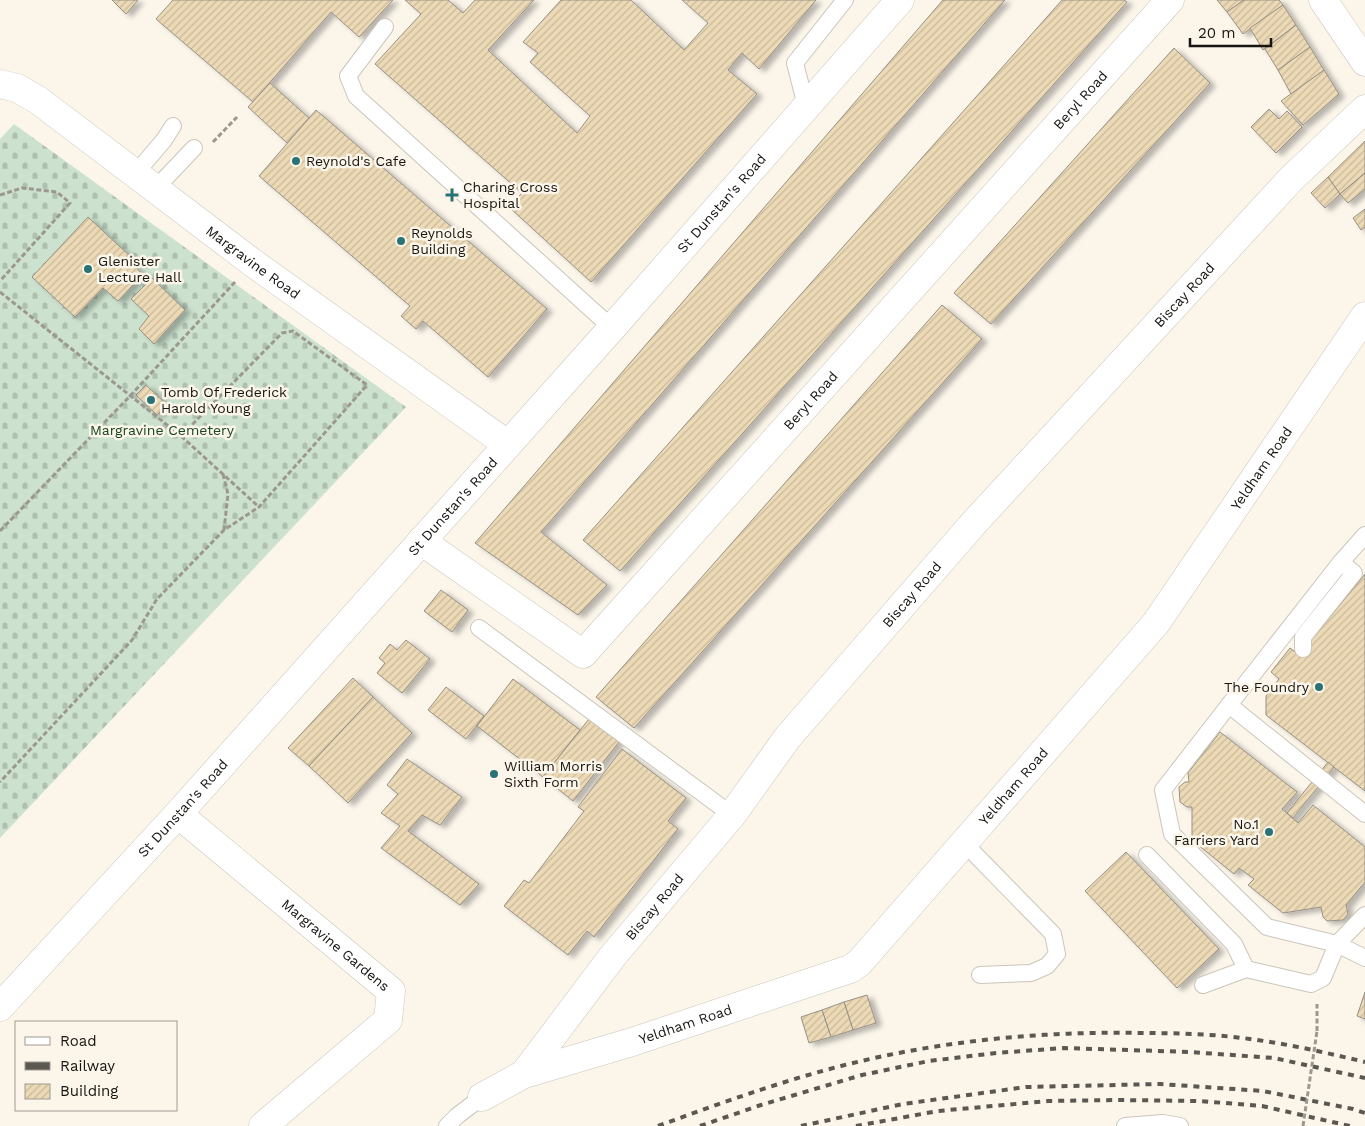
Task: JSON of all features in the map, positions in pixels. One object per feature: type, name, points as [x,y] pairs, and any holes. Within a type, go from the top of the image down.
[{"type":"street","name":"St Dunstan's Road","points":[[0,1007],[178,814],[612,328],[900,0]]},
{"type":"street","name":"Beryl Road","points":[[421,541],[583,654],[1170,0]]},
{"type":"street","points":[[1323,0],[1365,62]]},
{"type":"street","name":"Margravine Road","points":[[0,84],[17,88],[38,100],[253,263],[507,444]]},
{"type":"street","name":"Biscay Road","points":[[482,1097],[524,1074],[612,957],[732,815],[788,737],[973,524],[1284,186],[1365,109]]},
{"type":"street","name":"Yeldham Road","points":[[524,1074],[632,1042],[850,970],[859,963],[1156,623],[1365,316]]},
{"type":"street","name":"Margravine Gardens","points":[[178,814],[391,991],[388,1020],[263,1126]]},
{"type":"lane","points":[[806,106],[795,63],[845,0]]},
{"type":"lane","points":[[385,27],[348,76],[356,96],[612,328]]},
{"type":"lane","points":[[145,182],[164,140],[173,126]]},
{"type":"lane","points":[[145,182],[194,148]]},
{"type":"lane","points":[[1365,535],[1341,562],[1163,790],[1172,834],[1267,928],[1337,944],[1365,958]]},
{"type":"lane","points":[[1303,649],[1303,637],[1354,573],[1341,562]]},
{"type":"lane","points":[[479,628],[732,815]]},
{"type":"lane","points":[[1229,705],[1365,814]]},
{"type":"lane","points":[[964,843],[1053,934],[1056,954],[1047,966],[1030,973],[980,975]]},
{"type":"lane","points":[[1147,855],[1234,944],[1246,970]]},
{"type":"lane","points":[[1203,985],[1246,970],[1311,984],[1323,978],[1337,944],[1365,915]]},
{"type":"lane","points":[[447,1126],[482,1097]]},
{"type":"lane","points":[[1125,1126],[1163,1123],[1180,1126]]},
{"type":"path","points":[[220,134],[237,117]]},
{"type":"path","points":[[0,195],[22,188],[57,192],[70,203],[0,281]]},
{"type":"path","points":[[0,531],[130,396],[253,263]]},
{"type":"path","points":[[0,292],[181,436],[259,507]]},
{"type":"path","points":[[0,782],[132,640],[157,599],[224,530],[259,507],[367,385],[293,331],[282,334],[181,436]]},
{"type":"path","points":[[223,474],[228,494],[224,530]]},
{"type":"path","points":[[1303,1126],[1317,1031],[1318,1007],[1311,984]]},
{"type":"green space","name":"Margravine Cemetery","points":[[14,124],[406,407],[0,838],[0,139]]},
{"type":"building","points":[[112,0],[138,0],[126,14]]},
{"type":"building","points":[[173,0],[393,0],[359,37],[331,12],[253,102],[156,19]]},
{"type":"building","name":"Charing Cross Hospital","points":[[405,0],[448,0],[463,13],[475,0],[534,0],[488,50],[577,133],[590,116],[530,62],[538,53],[523,42],[561,0],[631,0],[684,50],[708,23],[682,0],[816,0],[759,69],[742,53],[728,70],[757,94],[591,282],[509,207],[522,193],[375,64],[421,14]]},
{"type":"building","points":[[943,0],[1005,0],[541,532],[607,585],[578,615],[475,543]]},
{"type":"building","points":[[1062,0],[1124,0],[1127,2],[620,571],[583,540]]},
{"type":"building","points":[[1217,0],[1244,0],[1227,12]]},
{"type":"building","points":[[1244,0],[1279,0],[1283,5],[1243,34],[1227,12]]},
{"type":"building","points":[[1283,5],[1296,25],[1263,50],[1250,28]]},
{"type":"building","points":[[1296,25],[1310,47],[1278,70],[1265,49]]},
{"type":"building","points":[[1310,47],[1324,70],[1291,94],[1278,70]]},
{"type":"building","points":[[1174,48],[1210,83],[991,324],[954,293]]},
{"type":"building","points":[[1324,70],[1339,94],[1303,125],[1281,101]]},
{"type":"building","points":[[270,83],[309,118],[287,143],[248,107]]},
{"type":"building","points":[[1269,109],[1279,119],[1287,111],[1302,127],[1276,153],[1251,127]]},
{"type":"building","name":"Reynolds Building","points":[[316,110],[547,309],[488,377],[423,321],[416,329],[401,316],[410,306],[259,176]]},
{"type":"building","points":[[1365,141],[1365,173],[1340,194],[1328,177]]},
{"type":"building","points":[[1365,173],[1365,189],[1348,203],[1340,194]]},
{"type":"building","points":[[1328,177],[1340,194],[1325,208],[1311,193]]},
{"type":"building","points":[[1365,209],[1365,227],[1361,230],[1353,218]]},
{"type":"building","name":"Glenister Lecture Hall","points":[[88,217],[133,259],[130,263],[143,274],[118,301],[103,288],[75,317],[32,277]]},
{"type":"building","points":[[152,278],[185,310],[154,344],[139,329],[149,316],[131,299]]},
{"type":"building","points":[[942,305],[982,339],[634,728],[596,697]]},
{"type":"building","name":"Tomb Of Frederick Harold Young","points":[[146,385],[167,405],[157,415],[136,395]]},
{"type":"building","name":"The Foundry","points":[[1365,574],[1365,791],[1266,715],[1266,696],[1279,679],[1271,672],[1290,648],[1299,655]]},
{"type":"building","points":[[441,590],[468,610],[452,632],[424,611]]},
{"type":"building","points":[[406,640],[430,659],[402,693],[377,673],[385,663],[379,658],[390,644],[397,650]]},
{"type":"building","points":[[353,678],[373,697],[309,766],[288,748]]},
{"type":"building","points":[[513,679],[580,730],[543,777],[477,726]]},
{"type":"building","points":[[446,687],[484,716],[466,739],[428,710]]},
{"type":"building","points":[[373,697],[412,733],[348,803],[309,766]]},
{"type":"building","points":[[589,719],[619,742],[573,801],[543,777]]},
{"type":"building","name":"No.1 Farriers Yard","points":[[1220,732],[1297,792],[1282,809],[1298,823],[1313,805],[1365,847],[1365,882],[1346,905],[1348,914],[1343,920],[1327,921],[1323,917],[1321,907],[1283,913],[1248,885],[1254,879],[1239,868],[1234,874],[1192,840],[1192,807],[1187,807],[1180,802],[1179,787],[1185,782],[1189,782],[1188,773]]},
{"type":"building","points":[[622,749],[686,798],[668,821],[678,829],[594,937],[587,931],[568,955],[504,906],[524,880],[529,883],[584,811],[578,807]]},
{"type":"building","points":[[407,759],[462,797],[440,825],[422,815],[408,831],[479,884],[460,905],[381,848],[400,826],[381,813],[398,794],[387,785]]},
{"type":"building","points":[[1328,762],[1334,767],[1293,818],[1287,813]]},
{"type":"building","points":[[1126,852],[1219,949],[1177,988],[1085,891]]},
{"type":"building","points":[[1365,992],[1365,1019],[1357,1016]]},
{"type":"building","points":[[867,995],[876,1023],[853,1030],[844,1002]]},
{"type":"building","points":[[844,1002],[853,1030],[831,1037],[822,1010]]},
{"type":"building","points":[[822,1010],[831,1037],[809,1043],[801,1017]]},
{"type":"railway","points":[[658,1126],[818,1072],[878,1057],[990,1039],[1103,1033],[1209,1035],[1279,1043],[1365,1062]]},
{"type":"railway","points":[[700,1126],[761,1105],[862,1075],[929,1061],[996,1053],[1064,1048],[1190,1052],[1274,1058],[1365,1078]]},
{"type":"railway","points":[[801,1126],[903,1104],[1026,1087],[1160,1084],[1263,1091],[1365,1113]]},
{"type":"railway","points":[[856,1126],[938,1111],[1048,1101],[1120,1100],[1200,1101],[1262,1106],[1350,1126]]},
{"type":"place","name":"Reynold's Cafe","points":[[296,161]]},
{"type":"place","name":"Charing Cross Hospital","points":[[452,195]]},
{"type":"place","name":"Reynolds Building","points":[[401,241]]},
{"type":"place","name":"Glenister Lecture Hall","points":[[88,269]]},
{"type":"place","name":"Tomb Of Frederick Harold Young","points":[[151,400]]},
{"type":"place","name":"The Foundry","points":[[1319,687]]},
{"type":"place","name":"William Morris Sixth Form","points":[[494,774]]},
{"type":"place","name":"No.1 Farriers Yard","points":[[1269,832]]}]
